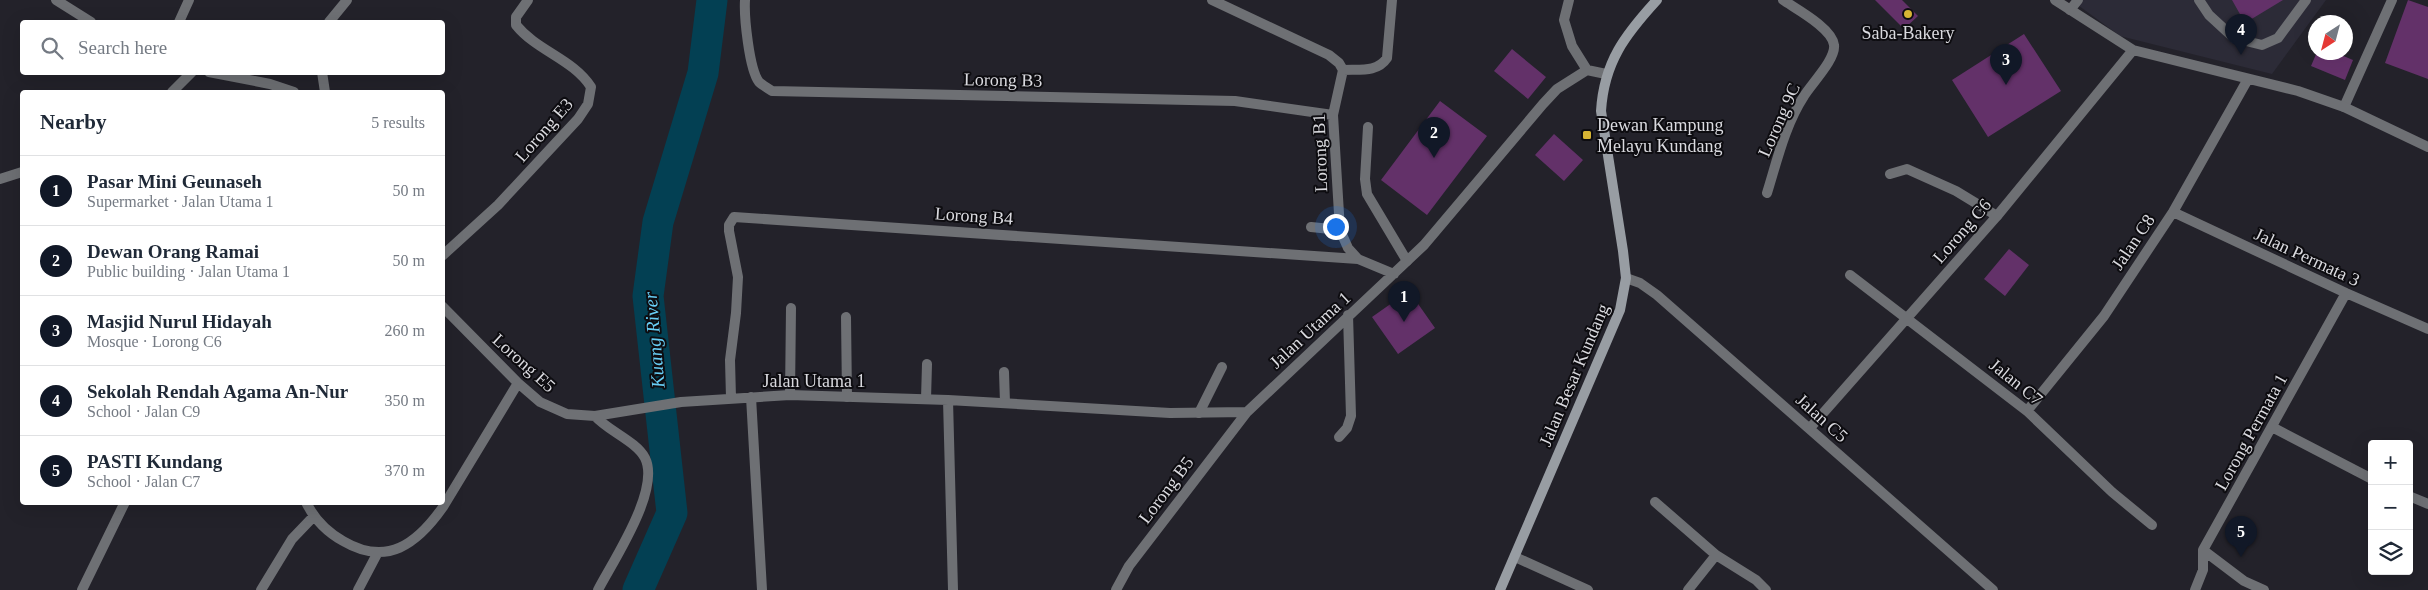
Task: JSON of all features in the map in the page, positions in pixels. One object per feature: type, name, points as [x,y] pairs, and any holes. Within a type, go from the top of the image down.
[{"type":"main road","name":"Jalan Besar Kundang","points":[[1500,590],[1620,310],[1626,278],[1601,111],[1606,74],[1611,60],[1639,20],[1657,0]]},
{"type":"street","points":[[56,0],[89,20]]},
{"type":"street","points":[[180,20],[189,0]]},
{"type":"street","points":[[331,20],[347,0]]},
{"type":"street","name":"Lorong E3","points":[[445,253],[498,205],[578,119],[588,104],[590,87],[582,74],[529,37],[516,24],[516,17],[528,0]]},
{"type":"street","name":"Lorong B3","points":[[745,0],[744,10],[753,64],[759,82],[772,91],[1235,102],[1332,114]]},
{"type":"street","points":[[1212,0],[1329,54],[1339,63],[1342,70],[1375,69],[1382,65],[1387,58],[1392,0]]},
{"type":"street","points":[[1569,0],[1564,20],[1572,46],[1587,70],[1606,74]]},
{"type":"street","name":"Lorong 9C","points":[[1767,193],[1784,140],[1802,99],[1834,55],[1834,42],[1822,27],[1783,0]]},
{"type":"street","points":[[2055,0],[2132,50],[2167,57],[2298,91],[2344,107],[2428,147]]},
{"type":"street","points":[[2070,10],[2078,0]]},
{"type":"street","points":[[2199,0],[2209,15],[2234,38],[2262,45],[2278,38],[2306,0]]},
{"type":"street","points":[[2344,107],[2392,0]]},
{"type":"street","name":"Lorong C6","points":[[1810,428],[1997,216],[2132,50]]},
{"type":"street","name":"Lorong B1","points":[[1342,70],[1332,114],[1340,230],[1348,248],[1358,259]]},
{"type":"street","name":"Jalan Utama 1","points":[[680,402],[790,395],[948,400],[1139,412],[1246,412],[1407,261],[1478,184],[1557,89],[1587,70]]},
{"type":"street","points":[[174,90],[189,75]]},
{"type":"street","points":[[224,75],[270,84],[288,90]]},
{"type":"street","points":[[322,75],[325,90]]},
{"type":"street","name":"Jalan C8","points":[[2027,411],[2104,316],[2173,212],[2248,79]]},
{"type":"street","points":[[1368,127],[1365,179],[1367,194],[1407,261]]},
{"type":"street","points":[[1890,174],[1906,169],[1956,191],[1997,216]]},
{"type":"street","points":[[0,179],[20,173]]},
{"type":"street","name":"Jalan Permata 3","points":[[2173,212],[2428,329]]},
{"type":"street","name":"Lorong B4","points":[[731,398],[730,360],[738,277],[729,231],[730,220],[734,217],[1358,259],[1394,274]]},
{"type":"street","points":[[1311,227],[1340,230]]},
{"type":"street","name":"Jalan C7","points":[[1850,275],[2027,411],[2112,492],[2152,525]]},
{"type":"street","name":"Jalan C5","points":[[1626,278],[1640,283],[1657,295],[1993,590]]},
{"type":"street","name":"Lorong Permata 1","points":[[2194,590],[2203,570],[2203,550],[2346,293]]},
{"type":"street","points":[[790,395],[791,308]]},
{"type":"street","name":"Lorong E5","points":[[445,309],[518,383],[552,409],[567,414],[595,416],[680,402]]},
{"type":"street","points":[[1339,437],[1347,428],[1351,416],[1348,315]]},
{"type":"street","points":[[846,317],[847,397]]},
{"type":"street","points":[[926,400],[927,364]]},
{"type":"street","points":[[1199,413],[1222,367]]},
{"type":"street","points":[[1004,372],[1005,403]]},
{"type":"street","points":[[445,500],[518,383]]},
{"type":"street","points":[[751,397],[762,590]]},
{"type":"street","points":[[948,400],[953,590]]},
{"type":"street","name":"Lorong B5","points":[[1116,590],[1128,566],[1246,412]]},
{"type":"street","points":[[595,416],[604,426],[638,450],[645,458],[648,469],[647,486],[636,519],[598,590]]},
{"type":"street","points":[[2272,427],[2368,477]]},
{"type":"street","points":[[2413,498],[2428,504]]},
{"type":"street","points":[[1655,502],[1716,555],[1756,580],[1766,590]]},
{"type":"street","points":[[82,590],[124,505]]},
{"type":"street","points":[[308,505],[314,516],[335,537],[355,548],[378,554],[407,544],[432,521],[442,505]]},
{"type":"street","points":[[261,590],[292,539],[314,516]]},
{"type":"street","points":[[2203,550],[2244,580],[2264,590]]},
{"type":"street","points":[[358,590],[378,554]]},
{"type":"street","points":[[1688,590],[1716,555]]},
{"type":"street","points":[[1514,557],[1588,590]]},
{"type":"shaded area","points":[[2071,0],[2326,0],[2315,15],[2308,15],[2308,25],[2272,74],[2120,36]]},
{"type":"building","points":[[1875,0],[1902,0],[1918,16],[1904,29]]},
{"type":"building","points":[[2232,0],[2283,0],[2245,23]]},
{"type":"building","points":[[2408,0],[2428,7],[2428,79],[2385,63]]},
{"type":"building","points":[[2024,34],[2061,91],[1988,137],[1952,80]]},
{"type":"building","points":[[1512,49],[1546,77],[1528,99],[1494,71]]},
{"type":"building","points":[[2314,60],[2353,60],[2345,80],[2311,66]]},
{"type":"building","points":[[1440,101],[1487,136],[1427,215],[1381,180]]},
{"type":"building","points":[[1554,134],[1583,160],[1564,181],[1535,155]]},
{"type":"building","points":[[2009,249],[2029,265],[2005,296],[1984,279]]},
{"type":"building","points":[[1409,291],[1435,328],[1398,354],[1372,317]]},
{"type":"waterway","name":"Kuang River","points":[[638,590],[672,513],[648,296],[658,222],[703,73],[712,0]]},
{"type":"place","name":"Saba-Bakery","points":[[1908,14]]},
{"type":"place","name":"Sekolah Rendah Agama An-Nur","points":[[2241,55]]},
{"type":"place","name":"Masjid Nurul Hidayah","points":[[2006,85]]},
{"type":"place","name":"Dewan Kampung Melayu Kundang","points":[[1587,135]]},
{"type":"place","name":"Dewan Orang Ramai","points":[[1434,158]]},
{"type":"place","name":"Pasar Mini Geunaseh","points":[[1404,322]]},
{"type":"place","name":"PASTI Kundang","points":[[2241,557]]}]
